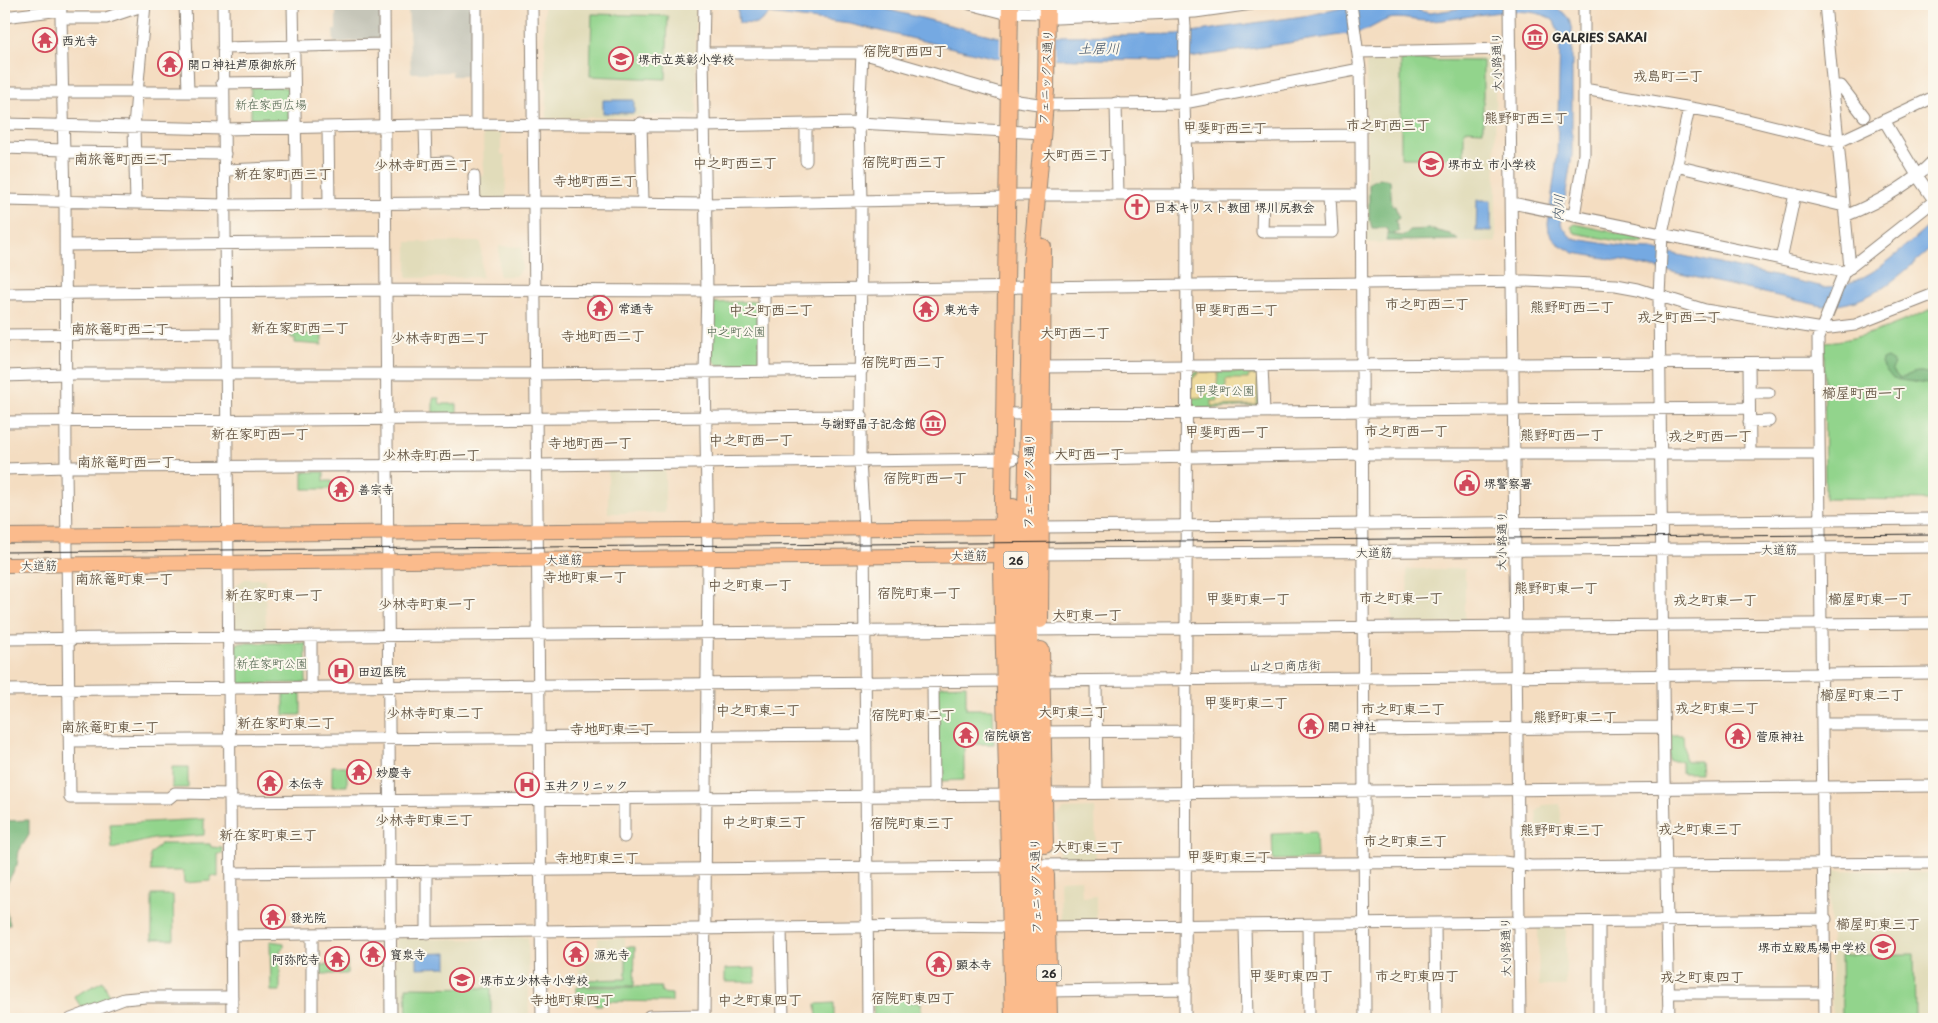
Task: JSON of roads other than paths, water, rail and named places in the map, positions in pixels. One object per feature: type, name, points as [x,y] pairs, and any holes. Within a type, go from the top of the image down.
[{"type":"highway","name":"フェニックス通り","points":[[1014,13],[1011,197],[1024,286],[1021,554],[1023,630],[1030,681],[1026,794],[1029,927],[1024,1019]]},
{"type":"highway","name":"フェニックス通り","points":[[1036,195],[1045,105],[1047,15]]},
{"type":"highway","name":"26","points":[[1013,1019],[1029,927],[1026,794],[1037,732],[1023,630],[1021,554],[1022,414],[1036,367],[1024,286],[1044,206],[1036,195]]},
{"type":"highway","name":"フェニックス通り","points":[[1029,927],[1038,1019]]},
{"type":"highway","name":"26","points":[[1029,927],[1049,991],[1049,1019]]},
{"type":"main road","points":[[4,536],[1021,527]]},
{"type":"main road","name":"大道筋","points":[[4,564],[68,565],[1021,554]]},
{"type":"street","points":[[4,17],[61,9],[106,18],[145,4],[134,127],[136,202]]},
{"type":"street","points":[[185,4],[188,92]]},
{"type":"street","points":[[223,4],[222,87],[225,129],[227,292],[232,1019]]},
{"type":"street","points":[[293,4],[296,204]]},
{"type":"street","points":[[384,4],[383,126],[386,290],[391,1019]]},
{"type":"street","points":[[476,4],[476,124]]},
{"type":"street","points":[[532,4],[539,532],[542,1019]]},
{"type":"street","points":[[649,1019],[649,1016],[704,1017],[708,530],[705,372],[707,291],[703,53],[704,4]]},
{"type":"street","points":[[970,4],[1014,13],[1047,15],[1058,18],[1183,7],[1252,4]]},
{"type":"street","points":[[1047,15],[1057,9],[1133,5],[1183,7],[1195,4]]},
{"type":"street","points":[[1350,4],[1360,69],[1361,136],[1360,195],[1364,454],[1365,1019]]},
{"type":"street","name":"大小路通り","points":[[1509,4],[1520,1019]]},
{"type":"street","points":[[1571,216],[1584,154],[1581,4]]},
{"type":"street","points":[[1825,4],[1844,211],[1845,272],[1818,338],[1823,623],[1823,787],[1826,919],[1825,1019]]},
{"type":"street","points":[[1183,7],[1186,68],[1184,103],[1187,195],[1185,1019]]},
{"type":"street","points":[[61,9],[66,245],[65,422],[70,639],[70,798],[169,798],[175,793],[231,798],[390,801],[1934,786]]},
{"type":"street","points":[[223,48],[384,44]]},
{"type":"street","points":[[1358,52],[1510,49]]},
{"type":"street","points":[[703,53],[862,53],[1013,99],[1045,105],[1184,103],[1360,69]]},
{"type":"street","points":[[862,53],[859,123],[862,370],[860,462],[861,516],[864,528],[864,735],[868,1019]]},
{"type":"street","points":[[4,92],[188,92],[222,87],[294,82]]},
{"type":"street","points":[[1833,85],[1841,86],[1864,116]]},
{"type":"street","points":[[1584,89],[1689,108],[1838,142],[1934,96]]},
{"type":"street","points":[[1116,103],[1118,195]]},
{"type":"street","points":[[1669,1019],[1663,727],[1659,296],[1661,238],[1689,108]]},
{"type":"street","points":[[1845,272],[1934,200],[1884,120]]},
{"type":"street","points":[[4,124],[225,129],[476,124],[704,126],[859,123],[1042,133]]},
{"type":"street","points":[[641,124],[643,202]]},
{"type":"street","points":[[806,124],[806,161]]},
{"type":"street","points":[[424,126],[426,163],[448,162]]},
{"type":"street","points":[[328,128],[329,204]]},
{"type":"street","points":[[1185,137],[1361,136]]},
{"type":"street","points":[[4,148],[135,154],[225,154]]},
{"type":"street","points":[[1676,166],[1794,194],[1844,211],[1863,209],[1918,177],[1934,160]]},
{"type":"street","points":[[225,170],[296,167]]},
{"type":"street","points":[[474,176],[475,204]]},
{"type":"street","points":[[1781,259],[1794,194]]},
{"type":"street","points":[[4,200],[225,205],[534,202],[705,204],[1036,195],[1360,195]]},
{"type":"street","points":[[1262,196],[1262,232],[1332,232],[1330,196]]},
{"type":"street","points":[[1512,204],[1546,210],[1661,238],[1845,272]]},
{"type":"street","points":[[66,245],[385,242]]},
{"type":"street","points":[[4,294],[386,290],[707,291],[861,287],[1512,282],[1616,285],[1705,310],[1822,329],[1856,324],[1934,294]]},
{"type":"street","points":[[764,290],[764,371]]},
{"type":"street","points":[[4,335],[226,333]]},
{"type":"street","points":[[1036,367],[1514,363],[1749,364],[1818,362]]},
{"type":"street","points":[[1749,364],[1750,454]]},
{"type":"street","points":[[1262,366],[1264,412]]},
{"type":"street","points":[[4,376],[65,374],[536,374],[862,370]]},
{"type":"street","points":[[1749,393],[1769,392]]},
{"type":"street","points":[[1022,414],[1749,408]]},
{"type":"street","points":[[4,422],[386,421],[862,416]]},
{"type":"street","points":[[1749,422],[1769,422]]},
{"type":"street","points":[[4,469],[860,462],[1364,454],[1819,454]]},
{"type":"street","points":[[1021,527],[1186,525],[1364,526],[1934,520]]},
{"type":"street","name":"大道筋","points":[[1021,554],[1514,552],[1934,547]]},
{"type":"street","points":[[4,639],[230,639],[1023,630],[1934,623]]},
{"type":"street","points":[[311,638],[311,688]]},
{"type":"street","name":"山之口商店街","points":[[4,690],[1096,682],[1934,673]]},
{"type":"street","points":[[933,682],[934,796]]},
{"type":"street","points":[[1096,682],[1097,793]]},
{"type":"street","points":[[1823,724],[1934,724]]},
{"type":"street","points":[[1363,730],[1663,727]]},
{"type":"street","points":[[1037,732],[1186,731]]},
{"type":"street","points":[[70,741],[864,735]]},
{"type":"street","points":[[624,798],[624,837]]},
{"type":"street","points":[[231,873],[1504,862],[1532,866],[1665,863],[1934,863]]},
{"type":"street","points":[[427,871],[427,932]]},
{"type":"street","points":[[231,935],[781,929],[867,926],[1308,925],[1826,919]]},
{"type":"street","points":[[1599,922],[1599,1019]]},
{"type":"street","points":[[1435,924],[1436,1019]]},
{"type":"street","points":[[1245,925],[1247,1019]]},
{"type":"street","points":[[1308,925],[1309,1019]]},
{"type":"street","points":[[781,929],[783,1019]]},
{"type":"street","points":[[312,934],[312,1019]]},
{"type":"street","points":[[1049,991],[1186,989]]},
{"type":"street","points":[[1668,993],[1825,993]]},
{"type":"street","points":[[71,1019],[124,999],[146,997],[232,997]]},
{"type":"water","points":[[737,4],[865,4],[998,37],[1178,34],[1310,15],[1360,4],[1406,4],[1420,11],[1430,13],[1488,4],[1545,4],[1563,12],[1569,19],[1572,31],[1572,155],[1561,224],[1571,238],[1630,248],[1652,249],[1824,287],[1840,285],[1870,273],[1897,254],[1934,222],[1934,246],[1896,278],[1870,295],[1840,305],[1822,306],[1623,261],[1574,253],[1557,243],[1549,232],[1548,224],[1557,157],[1560,36],[1554,21],[1543,15],[1529,12],[1495,13],[1431,21],[1393,18],[1361,32],[1176,60],[996,58],[850,24],[769,14],[757,24],[739,23]]},
{"type":"water","points":[[603,100],[634,100],[634,113],[603,113]]},
{"type":"water","points":[[1477,200],[1491,200],[1491,231],[1476,231]]},
{"type":"water","points":[[447,953],[447,967],[417,968],[417,954]]},
{"type":"tram line","points":[[4,552],[1934,534]]},
{"type":"place","name":"GALRIES SAKAI","points":[[1535,37]]},
{"type":"place","name":"西光寺","points":[[45,40]]},
{"type":"place","name":"堺市立英彰小学校","points":[[621,59]]},
{"type":"place","name":"開口神社芦原御旅所","points":[[170,64]]},
{"type":"place","name":"堺市立 市小学校","points":[[1431,164]]},
{"type":"place","name":"日本キリスト教団 堺川尻教会","points":[[1137,207]]},
{"type":"place","name":"常通寺","points":[[600,308]]},
{"type":"place","name":"東光寺","points":[[926,309]]},
{"type":"place","name":"与謝野晶子記念館","points":[[933,423]]},
{"type":"place","name":"堺警察署","points":[[1467,483]]},
{"type":"place","name":"善宗寺","points":[[341,489]]},
{"type":"place","name":"田辺医院","points":[[341,671]]},
{"type":"place","name":"開口神社","points":[[1311,726]]},
{"type":"place","name":"宿院頓宮","points":[[966,735]]},
{"type":"place","name":"菅原神社","points":[[1738,736]]},
{"type":"place","name":"妙慶寺","points":[[359,772]]},
{"type":"place","name":"本伝寺","points":[[270,783]]},
{"type":"place","name":"玉井クリニック","points":[[527,785]]},
{"type":"place","name":"發光院","points":[[273,917]]},
{"type":"place","name":"堺市立殿馬場中学校","points":[[1883,947]]},
{"type":"place","name":"寳泉寺","points":[[373,954]]},
{"type":"place","name":"源光寺","points":[[576,954]]},
{"type":"place","name":"阿弥陀寺","points":[[337,959]]},
{"type":"place","name":"顕本寺","points":[[939,964]]},
{"type":"place","name":"堺市立少林寺小学校","points":[[462,980]]},
{"type":"district","name":"宿院町西四丁","points":[[905,50]]},
{"type":"district","name":"戎島町二丁","points":[[1668,75]]},
{"type":"district","name":"熊野町西三丁","points":[[1526,117]]},
{"type":"district","name":"市之町西三丁","points":[[1388,124]]},
{"type":"district","name":"甲斐町西三丁","points":[[1225,127]]},
{"type":"district","name":"大町西三丁","points":[[1077,154]]},
{"type":"district","name":"南旅篭町西三丁","points":[[123,158]]},
{"type":"district","name":"宿院町西三丁","points":[[904,161]]},
{"type":"district","name":"中之町西三丁","points":[[735,162]]},
{"type":"district","name":"少林寺町西三丁","points":[[423,164]]},
{"type":"district","name":"新在家町西三丁","points":[[283,173]]},
{"type":"district","name":"寺地町西三丁","points":[[595,180]]},
{"type":"district","name":"市之町西二丁","points":[[1427,303]]},
{"type":"district","name":"熊野町西二丁","points":[[1572,306]]},
{"type":"district","name":"中之町西二丁","points":[[771,309]]},
{"type":"district","name":"甲斐町西二丁","points":[[1236,309]]},
{"type":"district","name":"戎之町西二丁","points":[[1679,316]]},
{"type":"district","name":"新在家町西二丁","points":[[300,327]]},
{"type":"district","name":"南旅篭町西二丁","points":[[120,328]]},
{"type":"district","name":"大町西二丁","points":[[1075,332]]},
{"type":"district","name":"寺地町西二丁","points":[[603,335]]},
{"type":"district","name":"少林寺町西二丁","points":[[440,337]]},
{"type":"district","name":"宿院町西二丁","points":[[903,361]]},
{"type":"district","name":"櫛屋町西一丁","points":[[1864,392]]},
{"type":"district","name":"市之町西一丁","points":[[1406,430]]},
{"type":"district","name":"甲斐町西一丁","points":[[1227,431]]},
{"type":"district","name":"新在家町西一丁","points":[[260,433]]},
{"type":"district","name":"熊野町西一丁","points":[[1562,434]]},
{"type":"district","name":"戎之町西一丁","points":[[1710,435]]},
{"type":"district","name":"中之町西一丁","points":[[751,439]]},
{"type":"district","name":"寺地町西一丁","points":[[590,442]]},
{"type":"district","name":"大町西一丁","points":[[1089,453]]},
{"type":"district","name":"少林寺町西一丁","points":[[431,454]]},
{"type":"district","name":"南旅篭町西一丁","points":[[126,461]]},
{"type":"district","name":"宿院町西一丁","points":[[925,477]]},
{"type":"district","name":"寺地町東一丁","points":[[585,576]]},
{"type":"district","name":"南旅篭町東一丁","points":[[124,578]]},
{"type":"district","name":"中之町東一丁","points":[[750,584]]},
{"type":"district","name":"熊野町東一丁","points":[[1556,587]]},
{"type":"district","name":"宿院町東一丁","points":[[919,592]]},
{"type":"district","name":"新在家町東一丁","points":[[274,594]]},
{"type":"district","name":"市之町東一丁","points":[[1401,597]]},
{"type":"district","name":"甲斐町東一丁","points":[[1248,598]]},
{"type":"district","name":"櫛屋町東一丁","points":[[1870,598]]},
{"type":"district","name":"戎之町東一丁","points":[[1715,599]]},
{"type":"district","name":"少林寺町東一丁","points":[[427,603]]},
{"type":"district","name":"大町東一丁","points":[[1087,614]]},
{"type":"district","name":"櫛屋町東二丁","points":[[1862,694]]},
{"type":"district","name":"甲斐町東二丁","points":[[1246,702]]},
{"type":"district","name":"戎之町東二丁","points":[[1717,707]]},
{"type":"district","name":"市之町東二丁","points":[[1403,708]]},
{"type":"district","name":"中之町東二丁","points":[[758,709]]},
{"type":"district","name":"大町東二丁","points":[[1073,711]]},
{"type":"district","name":"少林寺町東二丁","points":[[435,712]]},
{"type":"district","name":"宿院町東二丁","points":[[913,714]]},
{"type":"district","name":"熊野町東二丁","points":[[1575,716]]},
{"type":"district","name":"新在家町東二丁","points":[[286,722]]},
{"type":"district","name":"南旅篭町東二丁","points":[[110,726]]},
{"type":"district","name":"寺地町東二丁","points":[[612,728]]},
{"type":"district","name":"少林寺町東三丁","points":[[424,819]]},
{"type":"district","name":"中之町東三丁","points":[[764,821]]},
{"type":"district","name":"宿院町東三丁","points":[[912,822]]},
{"type":"district","name":"戎之町東三丁","points":[[1700,828]]},
{"type":"district","name":"熊野町東三丁","points":[[1562,829]]},
{"type":"district","name":"新在家町東三丁","points":[[268,834]]},
{"type":"district","name":"市之町東三丁","points":[[1405,840]]},
{"type":"district","name":"大町東三丁","points":[[1088,846]]},
{"type":"district","name":"甲斐町東三丁","points":[[1229,856]]},
{"type":"district","name":"寺地町東三丁","points":[[597,857]]},
{"type":"district","name":"櫛屋町東三丁","points":[[1878,923]]},
{"type":"district","name":"甲斐町東四丁","points":[[1291,975]]},
{"type":"district","name":"市之町東四丁","points":[[1417,975]]},
{"type":"district","name":"戎之町東四丁","points":[[1702,976]]},
{"type":"district","name":"宿院町東四丁","points":[[913,997]]},
{"type":"district","name":"寺地町東四丁","points":[[572,999]]},
{"type":"district","name":"中之町東四丁","points":[[760,999]]},
{"type":"water label","name":"土居川","points":[[1099,48]]},
{"type":"water label","name":"内川","points":[[1558,208]]},
{"type":"park label","name":"新在家西広場","points":[[271,104]]},
{"type":"park label","name":"中之町公園","points":[[736,331]]},
{"type":"park label","name":"甲斐町公園","points":[[1225,390]]},
{"type":"park label","name":"新在家町公園","points":[[272,663]]}]
